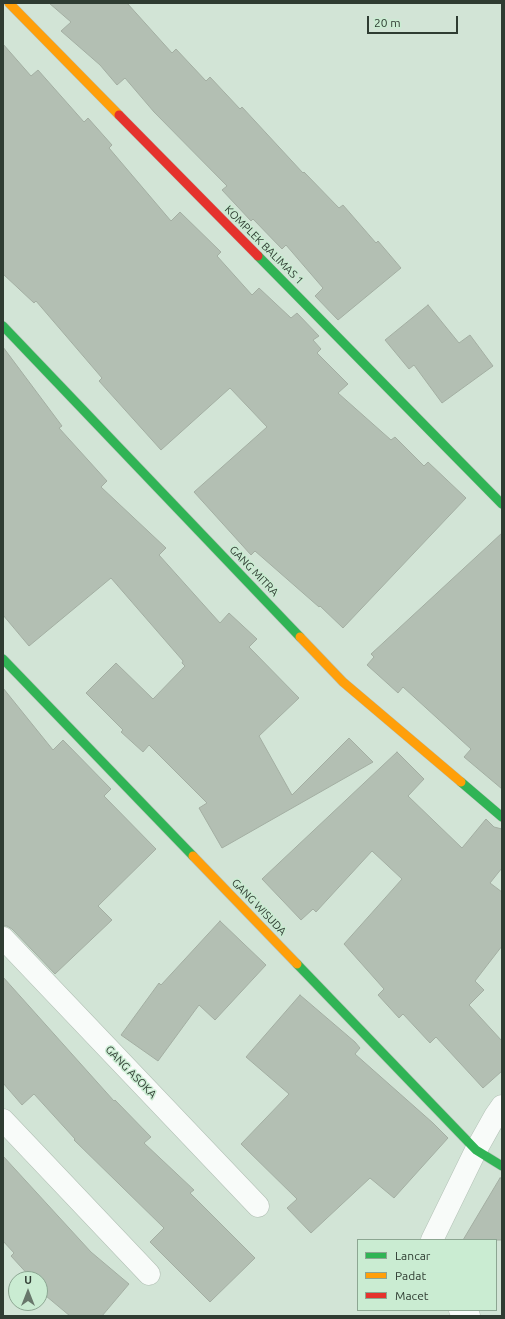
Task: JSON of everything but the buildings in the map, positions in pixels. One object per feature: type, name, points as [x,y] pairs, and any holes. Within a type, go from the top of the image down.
[{"type":"street","name":"KOMPLEK BALIMAS 1","points":[[9,3],[502,504]]},
{"type":"street","name":"GANG MITRA","points":[[3,326],[343,682],[502,817]]},
{"type":"street","name":"GANG WISUDA","points":[[3,659],[476,1150],[502,1166]]},
{"type":"street","name":"GANG ASOKA","points":[[3,938],[258,1206]]},
{"type":"street","points":[[432,1239],[476,1150],[502,1106]]},
{"type":"street","points":[[3,1120],[149,1274]]},
{"type":"traffic: fast","points":[[258,256],[502,504]]},
{"type":"traffic: fast","points":[[3,326],[300,637]]},
{"type":"traffic: fast","points":[[3,659],[193,856]]},
{"type":"traffic: fast","points":[[461,782],[502,817]]},
{"type":"traffic: fast","points":[[297,964],[476,1150],[502,1166]]},
{"type":"traffic: slow","points":[[9,3],[119,115]]},
{"type":"traffic: slow","points":[[300,637],[343,682],[461,782]]},
{"type":"traffic: slow","points":[[193,856],[297,964]]},
{"type":"traffic: jam","points":[[119,115],[258,256]]}]
